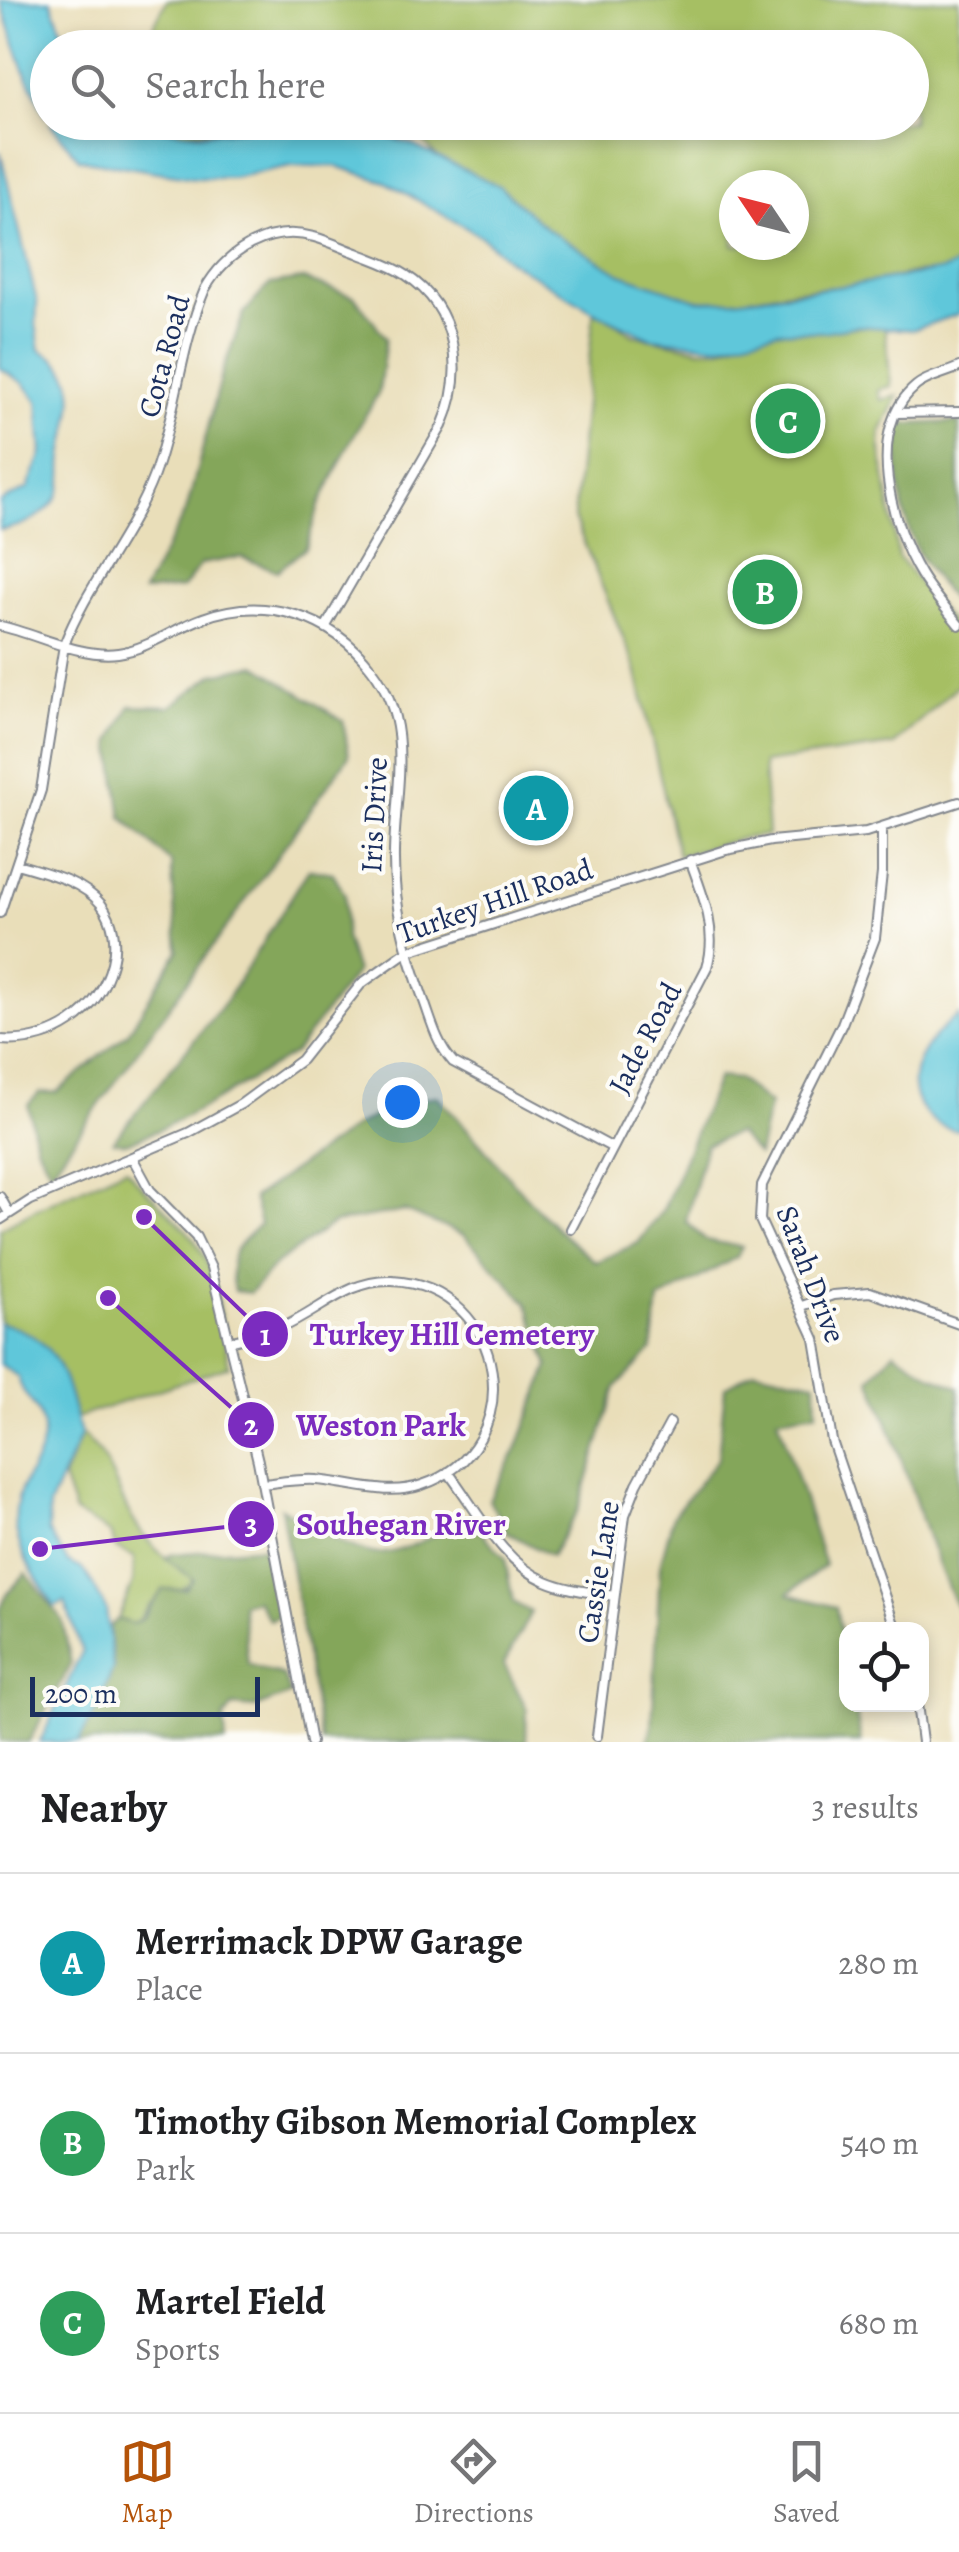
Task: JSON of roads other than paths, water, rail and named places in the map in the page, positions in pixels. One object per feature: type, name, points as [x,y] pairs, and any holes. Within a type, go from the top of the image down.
[{"type":"street","name":"Cota Road","points":[[0,913],[41,790],[64,645],[147,492],[162,450],[200,301],[226,260],[246,246],[290,234],[323,240],[392,267],[415,282],[447,324],[456,362],[454,390],[442,426],[326,626]]},
{"type":"street","points":[[959,367],[914,388],[887,440],[888,472],[898,518],[921,576],[959,625]]},
{"type":"street","points":[[898,413],[959,412]]},
{"type":"street","name":"Iris Drive","points":[[0,626],[101,653],[120,652],[204,617],[240,609],[292,613],[326,626],[370,665],[395,712],[402,757],[394,894],[406,952],[441,1049],[453,1062],[613,1148]]},
{"type":"street","name":"Turkey Hill Road","points":[[0,1220],[9,1212],[225,1114],[274,1081],[320,1040],[361,984],[406,952],[739,846],[848,835],[959,802]]},
{"type":"street","name":"Sarah Drive","points":[[882,828],[875,938],[842,1024],[762,1185],[759,1202],[760,1220],[802,1306],[820,1358],[832,1441],[893,1622]]},
{"type":"street","name":"Jade Road","points":[[571,1229],[699,984],[712,950],[708,914],[690,860]]},
{"type":"street","points":[[0,1040],[37,1037],[78,1018],[102,990],[114,956],[115,938],[110,921],[89,893],[56,876],[17,864]]},
{"type":"street","points":[[132,1157],[150,1190],[191,1230],[204,1252],[263,1484],[311,1742]]},
{"type":"street","points":[[0,1197],[9,1212]]},
{"type":"street","points":[[229,1342],[281,1328],[363,1284],[388,1281],[413,1284],[448,1299],[482,1336],[491,1360],[491,1410],[482,1434],[448,1472],[422,1485],[394,1490],[308,1480],[263,1484]]},
{"type":"street","points":[[802,1306],[832,1295],[870,1292],[956,1324],[959,1310]]},
{"type":"street","name":"Cassie Lane","points":[[597,1736],[630,1500],[670,1423]]},
{"type":"street","points":[[448,1472],[522,1566],[563,1587],[614,1596]]},
{"type":"street","points":[[919,1712],[922,1742]]},
{"type":"water","points":[[0,0],[51,0],[62,30],[30,30],[30,83]]},
{"type":"water","points":[[64,140],[397,140],[499,186],[547,229],[621,274],[697,300],[726,301],[852,285],[959,264],[959,314],[912,330],[857,326],[823,332],[779,331],[718,346],[651,338],[593,311],[511,262],[482,237],[386,182],[336,166],[291,166],[232,178],[194,178],[79,159]]},
{"type":"water","points":[[0,151],[37,302],[40,350],[66,371],[71,383],[72,411],[58,496],[33,519],[0,530],[0,502],[28,488],[42,453],[38,401],[23,383],[0,368]]},
{"type":"water","points":[[959,1015],[959,1130],[945,1127],[928,1116],[914,1086],[915,1072],[927,1046]]},
{"type":"water","points":[[0,1323],[37,1339],[49,1351],[58,1364],[81,1434],[49,1506],[48,1531],[68,1562],[81,1568],[89,1578],[106,1609],[113,1668],[78,1742],[40,1742],[82,1652],[65,1602],[55,1607],[27,1562],[17,1532],[18,1499],[40,1451],[43,1430],[39,1414],[18,1377],[0,1364]]},
{"type":"place","name":"Martel Field","points":[[788,421]]},
{"type":"place","name":"Timothy Gibson Memorial Complex","points":[[765,592]]},
{"type":"place","name":"Merrimack DPW Garage","points":[[536,808]]},
{"type":"place","name":"Turkey Hill Cemetery","points":[[144,1217]]},
{"type":"place","name":"Weston Park","points":[[108,1298]]},
{"type":"place","name":"Souhegan River","points":[[40,1549]]}]
